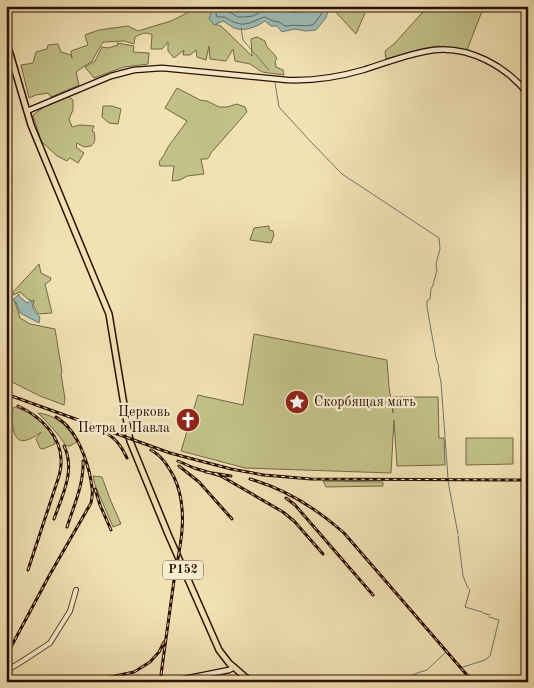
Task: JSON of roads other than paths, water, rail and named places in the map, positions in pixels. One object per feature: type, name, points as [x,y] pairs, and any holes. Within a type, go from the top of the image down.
[{"type":"main road","points":[[6,40],[30,120]]},
{"type":"main road","points":[[27,110],[110,76],[134,70],[162,68],[303,80],[350,73],[418,53],[437,50],[463,52],[490,62],[509,74],[528,92]]},
{"type":"main road","points":[[24,100],[29,106],[35,107]]},
{"type":"main road","points":[[30,120],[31,112],[35,107]]},
{"type":"main road","name":"Р152","points":[[30,120],[108,314],[130,440],[140,467],[217,646],[225,660],[251,682]]},
{"type":"main road","points":[[168,682],[229,670],[234,667]]},
{"type":"street","points":[[6,671],[50,643],[70,611],[76,590]]},
{"type":"water","points":[[214,6],[280,6],[288,11],[297,13],[303,6],[331,6],[325,19],[316,30],[294,29],[282,32],[277,26],[271,26],[265,21],[246,29],[234,28],[223,21],[214,25],[209,18]]},
{"type":"water","points":[[19,294],[27,303],[32,301],[34,310],[40,317],[39,323],[20,313],[16,302],[13,300]]},
{"type":"waterway","points":[[241,28],[243,40],[269,70]]},
{"type":"waterway","points":[[275,83],[279,107],[342,174],[439,238],[440,249],[436,264],[437,270],[430,299],[427,301],[427,307],[441,382],[448,478]]},
{"type":"waterway","points":[[448,481],[458,534]]},
{"type":"waterway","points":[[458,536],[463,576],[468,588]]},
{"type":"waterway","points":[[469,589],[465,607],[482,612]]},
{"type":"waterway","points":[[483,613],[490,615]]},
{"type":"waterway","points":[[463,667],[485,660],[490,656],[499,620],[489,617]]},
{"type":"waterway","points":[[413,675],[427,670],[446,652],[460,668]]},
{"type":"waterway","points":[[407,682],[410,679]]},
{"type":"railway","points":[[6,394],[170,453],[231,469],[264,475],[311,479],[528,480]]},
{"type":"railway","points":[[18,406],[34,415],[49,429],[61,454],[59,476],[28,570]]},
{"type":"railway","points":[[6,653],[91,503],[91,480],[84,456],[73,433],[56,417]]},
{"type":"railway","points":[[107,434],[116,441],[127,458]]},
{"type":"railway","points":[[54,519],[64,492],[68,474],[69,464],[64,446]]},
{"type":"railway","points":[[151,450],[162,458],[174,477],[181,500],[182,512],[180,549],[160,682]]},
{"type":"railway","points":[[67,527],[80,486],[83,461]]},
{"type":"railway","points":[[178,461],[221,476],[283,512],[294,521],[323,554]]},
{"type":"railway","points":[[179,466],[199,482],[232,519]]},
{"type":"railway","points":[[206,472],[231,476]]},
{"type":"railway","points":[[250,479],[276,488],[300,500],[344,533],[473,682]]},
{"type":"railway","points":[[95,489],[111,530]]},
{"type":"railway","points":[[286,498],[295,505],[373,595]]},
{"type":"railway","points":[[87,682],[134,672],[150,662],[159,652],[164,642]]},
{"type":"place","name":"Скорбящая мать","points":[[297,402]]},
{"type":"place","name":"Церковь Петра и Павла","points":[[188,420]]}]
